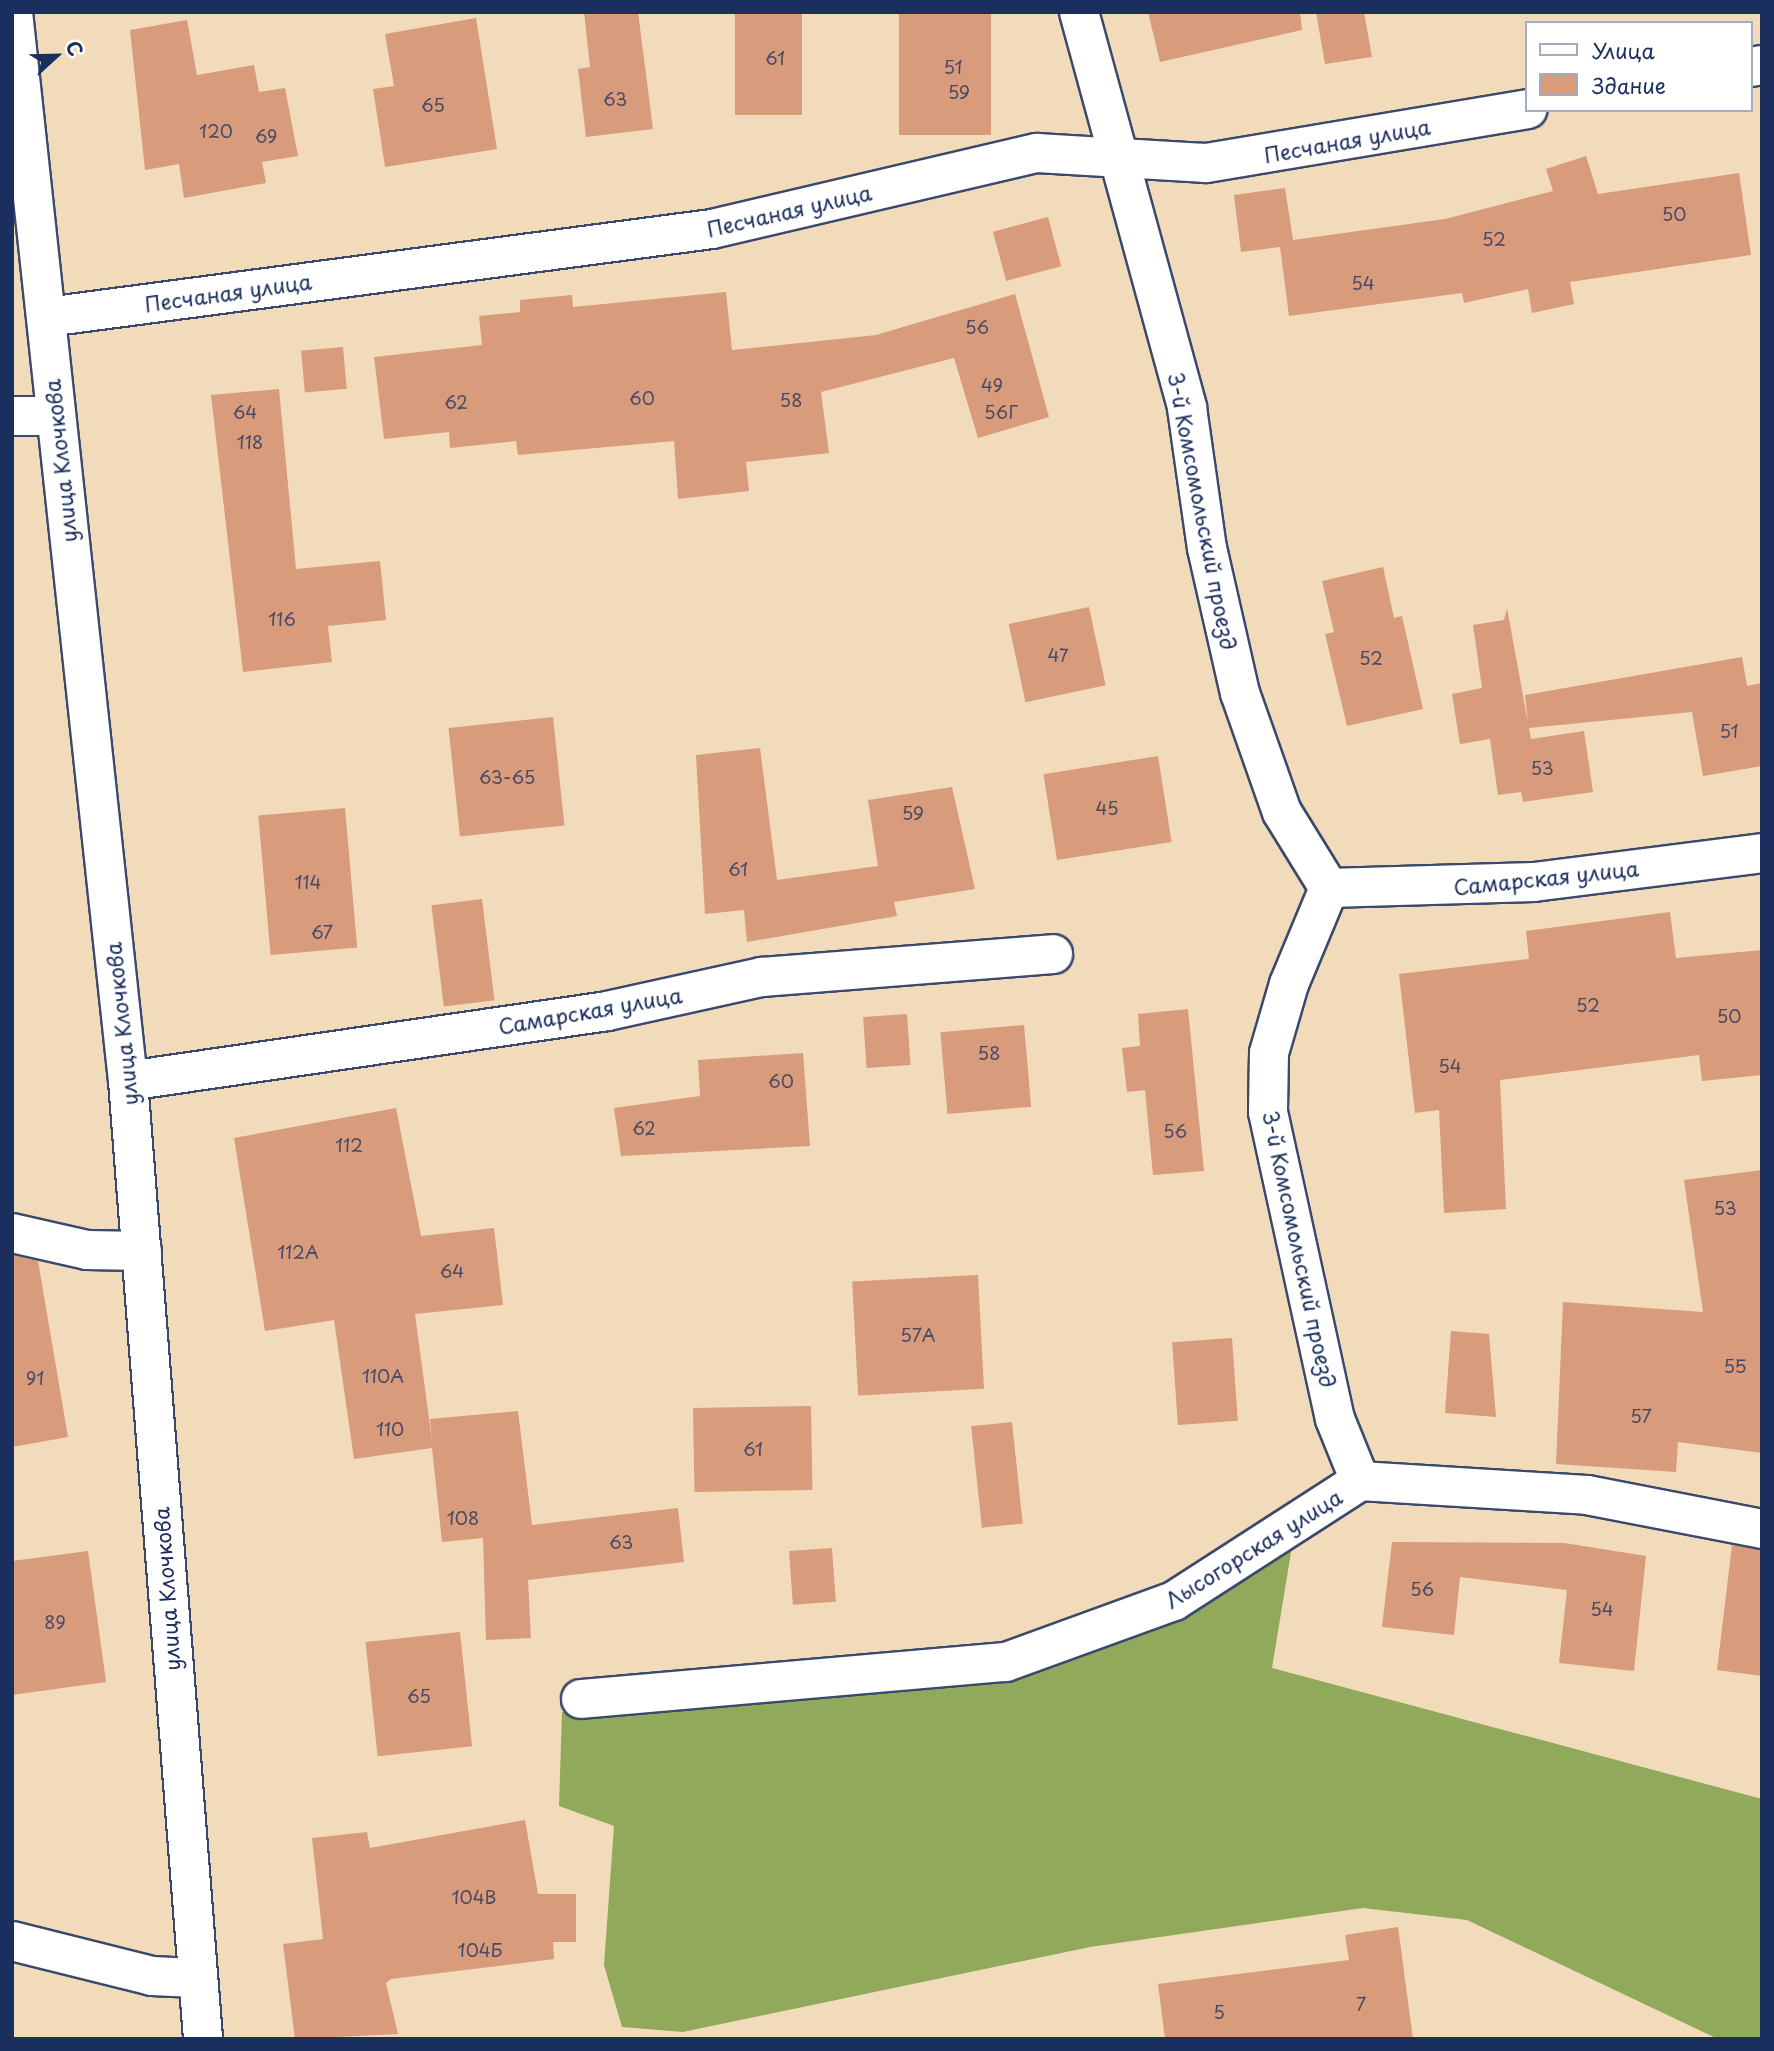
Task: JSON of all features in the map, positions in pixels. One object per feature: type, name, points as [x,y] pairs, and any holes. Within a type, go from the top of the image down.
[{"type":"street","name":"улица Клочкова","points":[[13,12],[47,317],[54,416],[128,1081],[195,1978],[203,2039]]},
{"type":"street","name":"3-й Комсомольский проезд","points":[[1079,12],[1187,408],[1207,548],[1240,694],[1282,812],[1329,888],[1289,984],[1269,1053],[1268,1112],[1335,1419],[1360,1481]]},
{"type":"street","name":"Песчаная улица","points":[[47,317],[712,229],[1037,153],[1116,155],[1206,163],[1526,109]]},
{"type":"street","points":[[12,416],[54,416]]},
{"type":"street","name":"Самарская улица","points":[[1329,888],[1534,882],[1762,853]]},
{"type":"street","name":"Самарская улица","points":[[128,1081],[607,1011],[762,977],[1052,954]]},
{"type":"street","points":[[12,1233],[87,1250],[142,1251]]},
{"type":"street","name":"Лысогорская улица","points":[[581,1699],[1006,1662],[1174,1601],[1360,1481],[1587,1495],[1762,1529]]},
{"type":"street","points":[[12,1941],[152,1976],[195,1978]]},
{"type":"green space","points":[[1293,1540],[1272,1668],[1762,1799],[1762,2039],[1718,2039],[1467,1920],[1363,1908],[1090,1947],[683,2032],[622,2027],[604,1965],[614,1826],[559,1806],[562,1712],[1003,1672]]},
{"type":"building","points":[[584,12],[638,12],[653,129],[586,137],[578,69],[590,67]]},
{"type":"building","points":[[735,12],[802,12],[802,115],[735,115]]},
{"type":"building","points":[[899,12],[991,12],[991,135],[899,135]]},
{"type":"building","points":[[1148,12],[1300,12],[1302,30],[1160,62]]},
{"type":"building","points":[[1316,12],[1364,12],[1372,57],[1325,64]]},
{"type":"building","points":[[476,18],[497,149],[385,167],[373,89],[394,86],[385,34]]},
{"type":"building","points":[[187,20],[197,75],[254,65],[259,92],[285,88],[298,156],[262,162],[266,183],[184,198],[179,164],[145,170],[130,30]]},
{"type":"building","points":[[1586,156],[1598,194],[1739,173],[1751,255],[1570,282],[1574,304],[1532,313],[1528,289],[1464,303],[1462,293],[1289,316],[1280,247],[1241,252],[1234,195],[1285,188],[1293,240],[1445,219],[1553,191],[1546,169]]},
{"type":"building","points":[[1048,217],[1061,266],[1006,281],[993,232]]},
{"type":"building","points":[[726,292],[732,350],[876,335],[1015,294],[1049,417],[978,438],[954,358],[821,392],[829,453],[746,462],[749,491],[678,499],[674,441],[518,455],[516,441],[450,448],[449,432],[384,439],[374,357],[482,345],[479,316],[520,312],[520,300],[572,295],[573,307]]},
{"type":"building","points":[[343,347],[347,389],[305,393],[301,351]]},
{"type":"building","points":[[279,389],[296,569],[380,561],[386,620],[328,626],[332,662],[243,672],[211,395]]},
{"type":"building","points":[[1383,567],[1394,618],[1402,616],[1423,709],[1347,726],[1325,634],[1334,632],[1322,581]]},
{"type":"building","points":[[1089,607],[1106,685],[1025,702],[1009,624]]},
{"type":"building","points":[[1507,608],[1528,723],[1525,695],[1742,657],[1747,686],[1762,683],[1762,766],[1703,776],[1692,712],[1529,728],[1531,739],[1584,731],[1593,792],[1523,802],[1521,792],[1498,795],[1490,739],[1460,744],[1452,694],[1482,688],[1473,625],[1504,620]]},
{"type":"building","points":[[553,717],[564,825],[460,836],[449,728]]},
{"type":"building","points":[[760,748],[777,880],[878,866],[868,800],[952,787],[975,889],[894,902],[897,916],[747,942],[744,910],[705,914],[696,755]]},
{"type":"building","points":[[1158,756],[1172,842],[1057,860],[1043,774]]},
{"type":"building","points":[[345,808],[357,947],[271,955],[258,816]]},
{"type":"building","points":[[482,899],[494,1000],[444,1006],[431,905]]},
{"type":"building","points":[[1670,912],[1676,958],[1762,950],[1762,1075],[1702,1081],[1699,1055],[1500,1080],[1506,1209],[1444,1213],[1439,1110],[1415,1113],[1399,974],[1529,959],[1526,931]]},
{"type":"building","points":[[1188,1009],[1204,1171],[1153,1175],[1145,1090],[1127,1092],[1122,1048],[1140,1046],[1138,1014]]},
{"type":"building","points":[[907,1014],[911,1065],[867,1068],[863,1017]]},
{"type":"building","points":[[1024,1025],[1031,1107],[947,1114],[940,1032]]},
{"type":"building","points":[[803,1053],[810,1146],[621,1156],[614,1108],[700,1096],[698,1060]]},
{"type":"building","points":[[396,1108],[421,1236],[494,1228],[503,1305],[415,1314],[432,1441],[430,1419],[518,1411],[532,1525],[678,1508],[684,1562],[528,1580],[531,1638],[486,1640],[483,1538],[442,1542],[432,1448],[354,1459],[334,1320],[265,1331],[234,1138]]},
{"type":"building","points":[[1762,1170],[1762,1453],[1678,1442],[1676,1472],[1556,1464],[1563,1302],[1703,1312],[1684,1180]]},
{"type":"building","points":[[12,1255],[38,1261],[68,1437],[12,1447]]},
{"type":"building","points":[[978,1275],[984,1389],[858,1395],[852,1282]]},
{"type":"building","points":[[1451,1331],[1489,1334],[1496,1417],[1445,1413]]},
{"type":"building","points":[[1232,1338],[1238,1421],[1178,1425],[1172,1342]]},
{"type":"building","points":[[811,1406],[812,1490],[694,1492],[693,1408]]},
{"type":"building","points":[[1012,1422],[1023,1523],[982,1528],[971,1426]]},
{"type":"building","points":[[1392,1542],[1564,1543],[1646,1556],[1634,1671],[1559,1663],[1567,1590],[1460,1577],[1454,1635],[1382,1627]]},
{"type":"building","points":[[1732,1545],[1762,1550],[1762,1676],[1717,1670]]},
{"type":"building","points":[[832,1548],[836,1602],[793,1605],[789,1551]]},
{"type":"building","points":[[88,1551],[106,1682],[12,1695],[12,1561]]},
{"type":"building","points":[[460,1632],[472,1746],[378,1756],[366,1642]]},
{"type":"building","points":[[525,1820],[538,1894],[576,1894],[576,1942],[553,1942],[554,1959],[391,1979],[386,1983],[398,2034],[295,2039],[283,1944],[323,1939],[312,1838],[367,1832],[370,1848]]},
{"type":"building","points":[[1398,1927],[1413,2039],[1165,2039],[1158,1984],[1349,1960],[1345,1935]]}]
